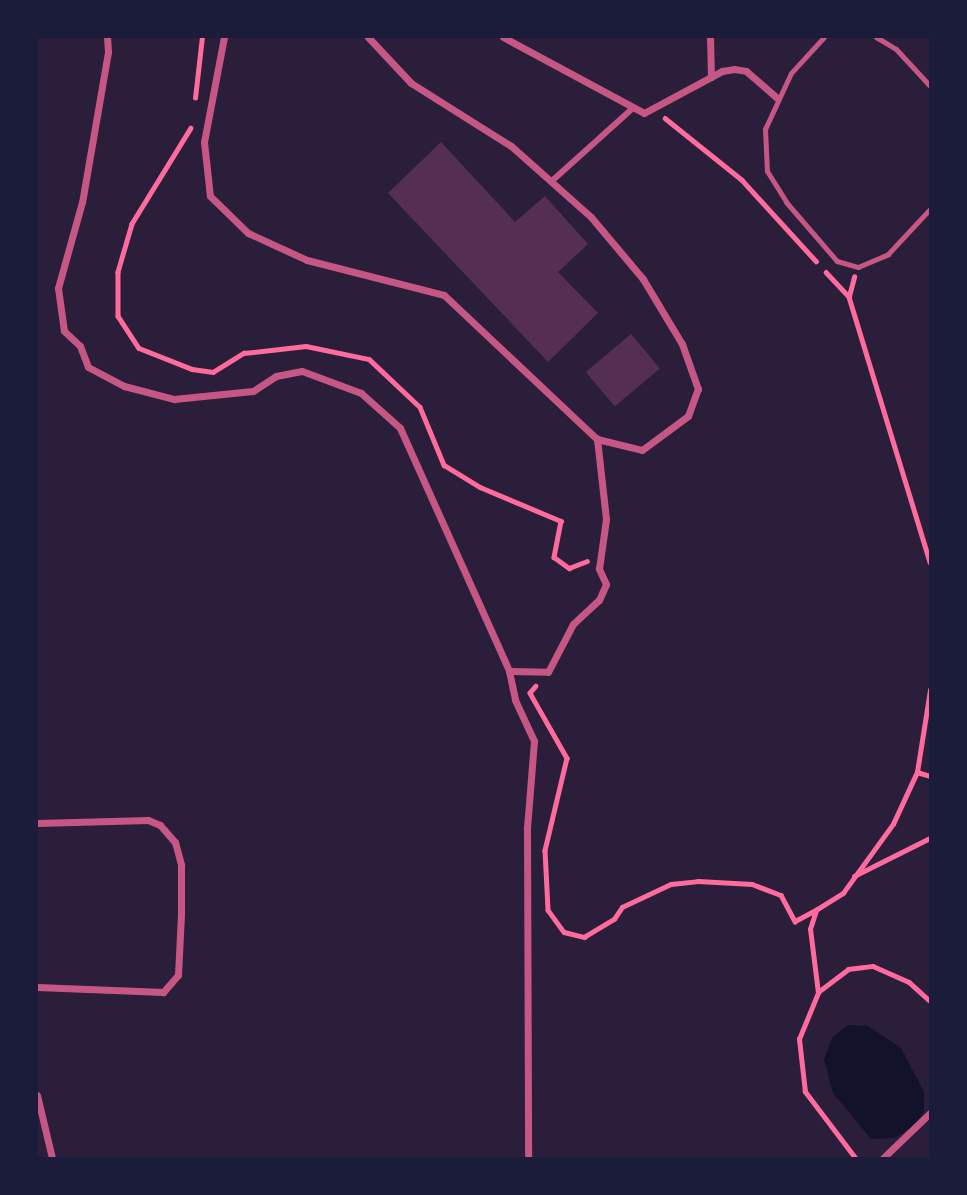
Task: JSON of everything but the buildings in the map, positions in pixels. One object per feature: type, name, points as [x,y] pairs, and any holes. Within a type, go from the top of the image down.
[{"type":"street","points":[[107,37],[108,52],[82,202],[58,288],[64,331],[80,346],[88,367],[124,386],[174,399],[253,391],[276,376],[302,371],[361,393],[400,428],[509,671],[515,699],[534,741],[527,828],[528,1158]]},
{"type":"street","points":[[224,37],[204,142],[210,196],[248,233],[307,260],[393,278],[444,295],[597,439],[642,450],[688,416],[698,388],[682,344],[643,279],[591,217],[553,180],[511,146],[411,83],[368,37]]},
{"type":"street","points":[[503,37],[645,113],[656,110],[722,71],[746,71],[776,97]]},
{"type":"street","points":[[710,37],[711,77]]},
{"type":"street","points":[[553,180],[633,108]]},
{"type":"street","points":[[509,671],[548,672],[573,624],[599,600],[606,584],[599,569],[606,519],[597,439]]},
{"type":"street","points":[[37,823],[148,820],[160,825],[175,842],[180,865],[181,915],[177,975],[163,992],[37,987]]},
{"type":"street","points":[[37,1096],[52,1158]]},
{"type":"street","points":[[883,1158],[930,1113]]},
{"type":"lane","points":[[824,37],[776,97],[765,130],[767,171],[786,202],[837,261],[858,267],[888,254],[930,209]]},
{"type":"lane","points":[[876,37],[896,49],[930,86]]},
{"type":"path","points":[[194,112],[202,37]]},
{"type":"path","points":[[656,110],[742,180],[849,297],[930,562]]},
{"type":"path","points":[[193,124],[132,224],[118,272],[118,316],[139,348],[192,369],[213,372],[244,353],[292,347],[339,351],[369,359],[420,407],[444,465],[480,487],[561,521],[554,557],[569,568],[588,560],[599,569]]},
{"type":"path","points":[[548,672],[530,693],[567,758],[545,850],[548,910],[564,932],[584,937],[614,919],[622,907],[671,884],[698,881],[752,884],[781,895],[795,920],[843,893],[893,824],[916,774],[930,690]]},
{"type":"path","points":[[916,774],[930,776]]},
{"type":"path","points":[[853,877],[930,838]]},
{"type":"path","points":[[816,910],[810,929],[818,993],[799,1039],[805,1092],[855,1158]]},
{"type":"path","points":[[818,993],[848,970],[873,967],[909,982],[930,1001]]},
{"type":"shaded area","points":[[37,37],[930,37],[930,1158],[37,1158]]},
{"type":"shaded area","points":[[848,1025],[868,1026],[901,1048],[924,1092],[924,1111],[916,1124],[895,1138],[871,1139],[833,1093],[824,1059],[832,1038]]}]
